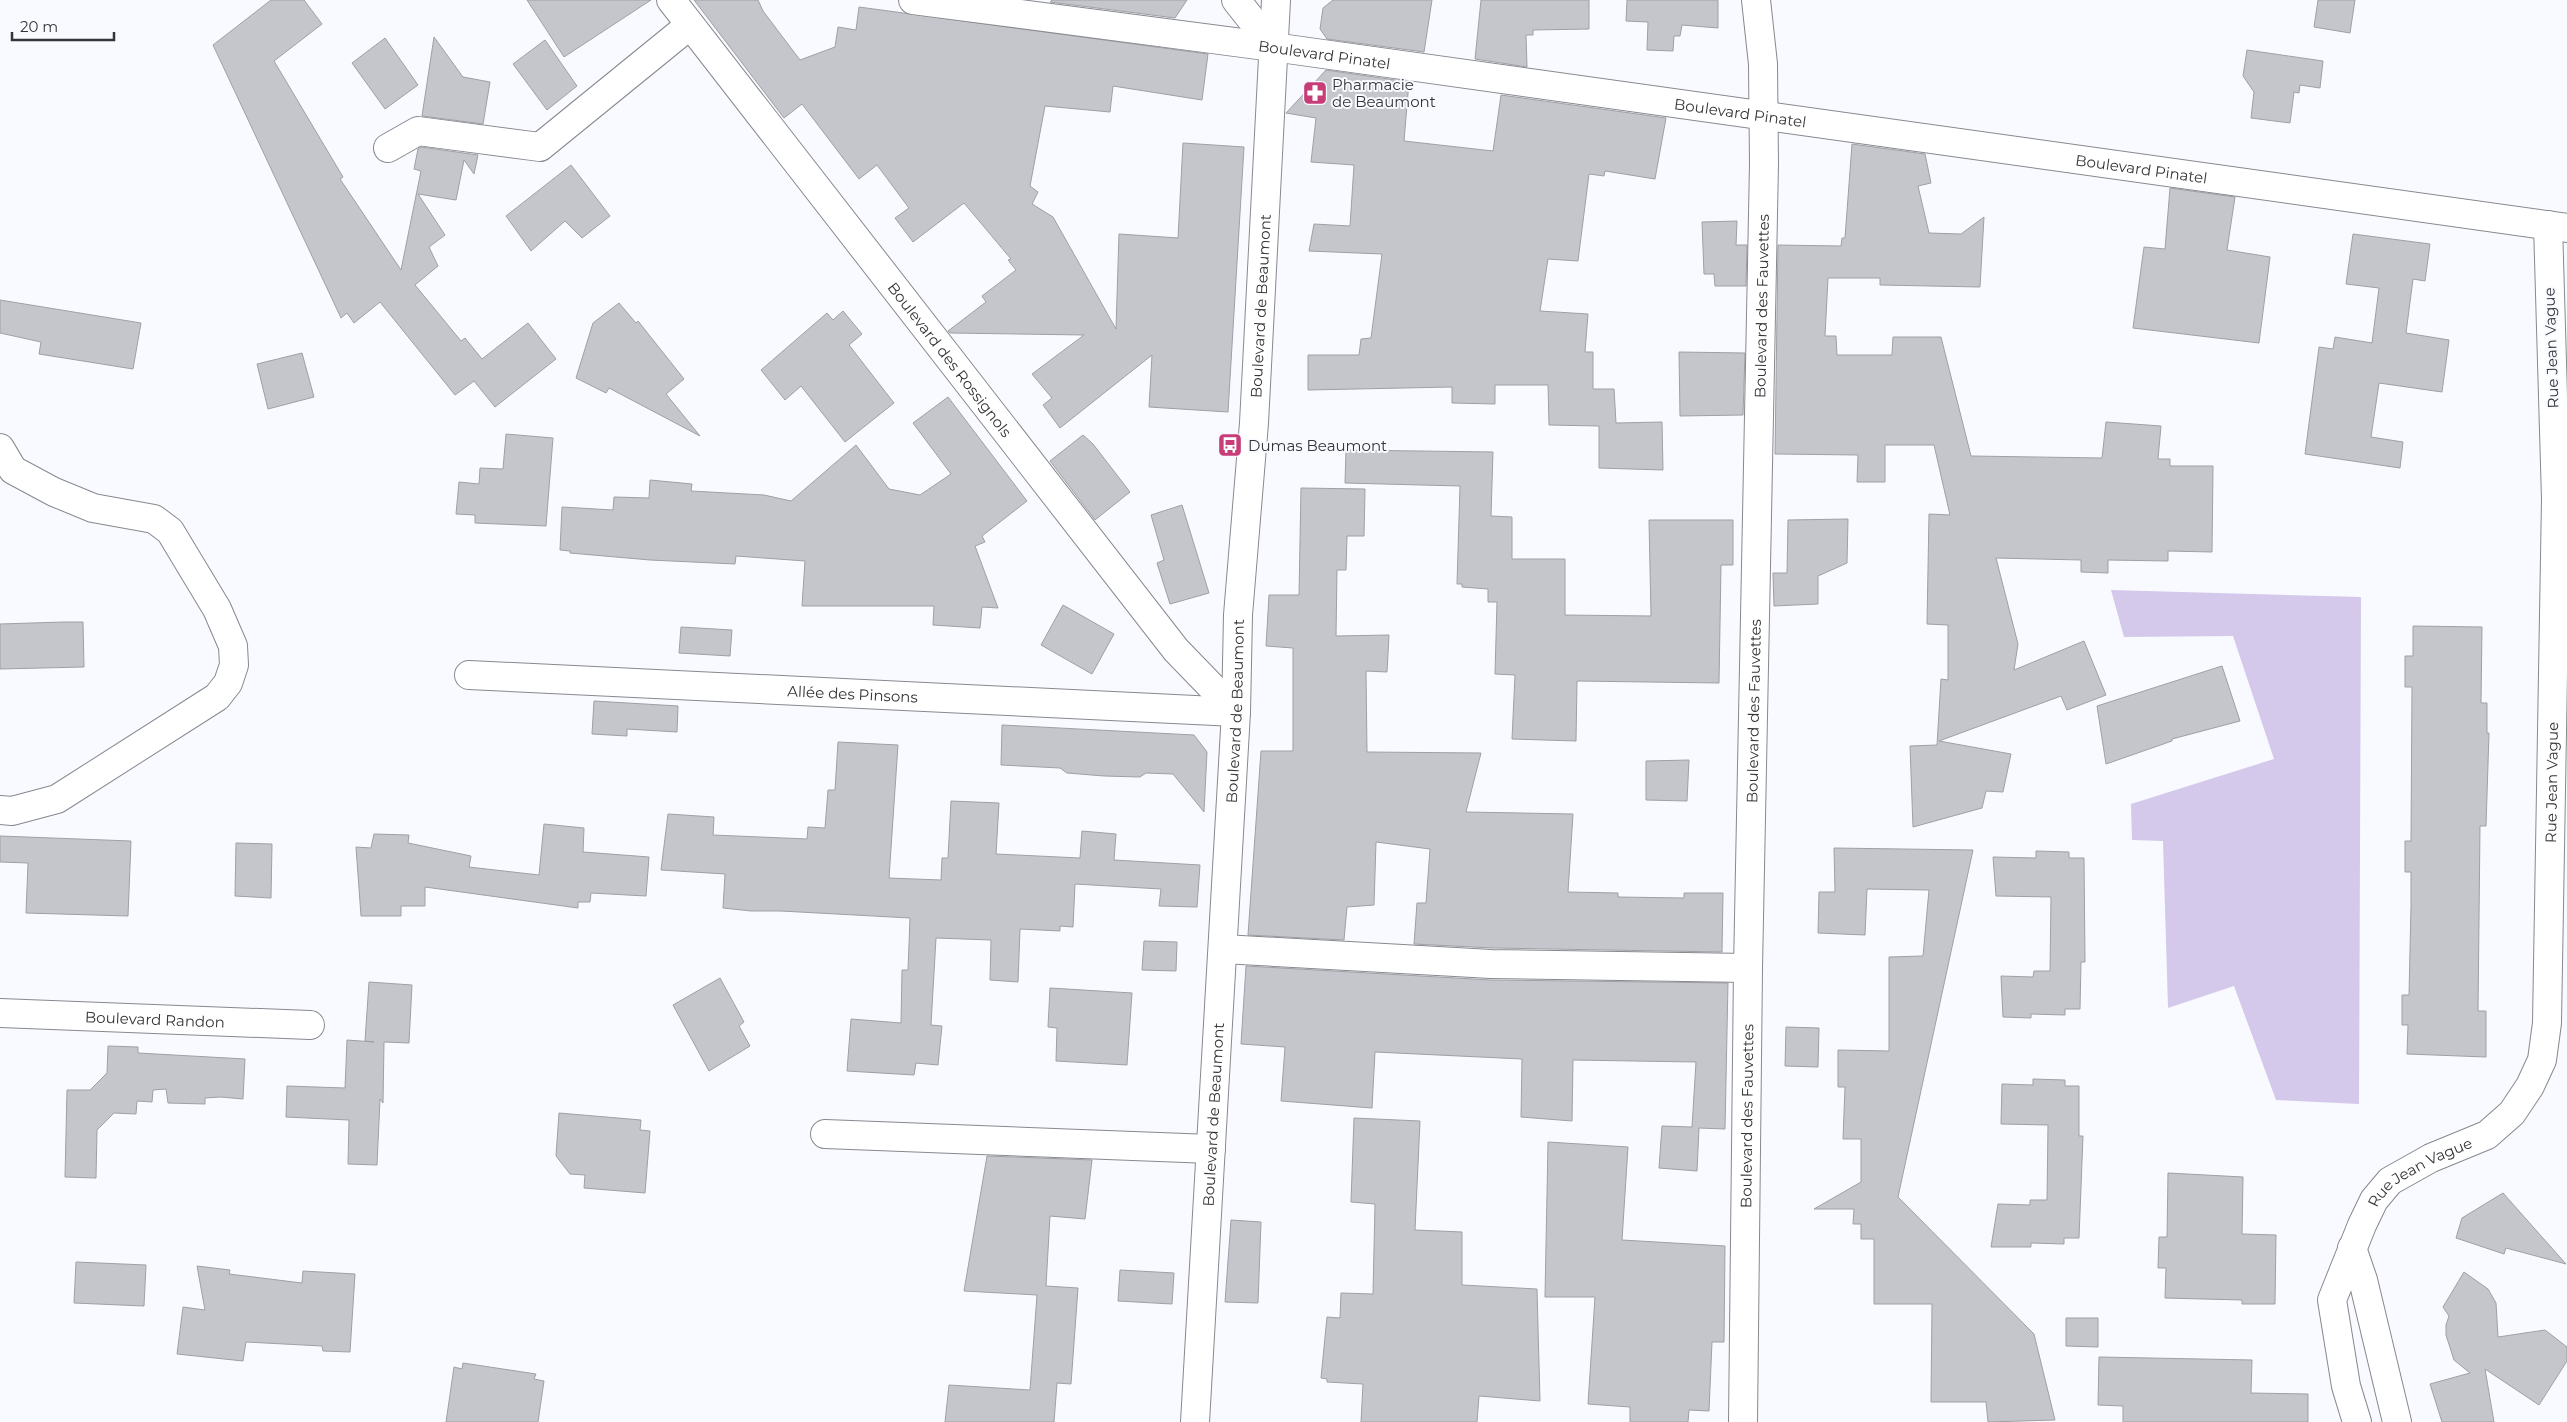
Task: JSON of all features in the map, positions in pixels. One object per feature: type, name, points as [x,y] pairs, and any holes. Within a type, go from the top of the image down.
[{"type":"street","name":"Boulevard des Rossignols","points":[[670,0],[1176,650],[1236,712]]},
{"type":"street","name":"Boulevard Pinatel","points":[[913,0],[1273,47],[2558,226]]},
{"type":"street","points":[[1236,0],[1273,47]]},
{"type":"street","name":"Boulevard de Beaumont","points":[[1195,1422],[1236,712],[1238,615],[1254,423],[1276,0]]},
{"type":"street","name":"Boulevard des Fauvettes","points":[[1743,1422],[1748,968],[1764,169],[1763,64],[1756,0]]},
{"type":"street","points":[[388,148],[418,131],[540,147],[690,26]]},
{"type":"street","name":"Rue Jean Vague","points":[[2357,1422],[2346,1386],[2332,1300],[2352,1248],[2374,1200],[2390,1181],[2423,1162],[2487,1135],[2512,1113],[2530,1086],[2542,1060],[2547,1023],[2556,505],[2558,226]]},
{"type":"street","points":[[0,448],[13,470],[54,492],[93,508],[154,519],[170,531],[217,609],[233,646],[234,666],[228,683],[217,697],[57,799],[12,811],[0,810]]},
{"type":"street","name":"Allée des Pinsons","points":[[469,675],[1236,712]]},
{"type":"street","points":[[1223,949],[1491,964],[1748,968]]},
{"type":"street","name":"Boulevard Randon","points":[[0,1013],[310,1025]]},
{"type":"street","points":[[825,1134],[1211,1149]]},
{"type":"street","points":[[2352,1248],[2363,1280],[2396,1422]]},
{"type":"shaded area","points":[[2111,590],[2361,597],[2359,1104],[2276,1100],[2234,986],[2168,1008],[2163,841],[2132,840],[2131,804],[2274,759],[2233,636],[2124,637]]},
{"type":"building","points":[[271,0],[304,0],[322,24],[274,61],[343,177],[340,179],[401,270],[421,171],[414,169],[418,149],[421,147],[478,155],[474,174],[464,160],[456,200],[418,194],[445,235],[429,247],[438,266],[415,285],[461,341],[465,338],[482,359],[528,323],[556,359],[495,407],[474,381],[455,395],[380,302],[354,323],[347,313],[341,318],[213,45]]},
{"type":"building","points":[[527,0],[651,0],[564,57]]},
{"type":"building","points":[[694,0],[758,0],[763,11],[800,60],[835,47],[838,27],[856,30],[859,7],[1208,54],[1202,100],[1113,86],[1110,112],[1045,106],[1030,186],[1038,192],[1032,204],[1053,217],[1116,329],[1119,234],[1178,238],[1183,143],[1244,147],[1228,412],[1149,407],[1152,355],[1060,428],[1043,405],[1052,398],[1032,374],[1084,335],[950,333],[948,331],[986,302],[982,296],[1016,270],[1008,260],[1011,259],[964,203],[913,242],[895,218],[909,208],[877,165],[859,179],[802,104],[784,118]]},
{"type":"building","points":[[1052,0],[1187,0],[1175,18],[1050,2]]},
{"type":"building","points":[[1333,0],[1432,0],[1424,52],[1327,39],[1320,29],[1323,8]]},
{"type":"building","points":[[1481,0],[1589,0],[1589,29],[1533,30],[1533,35],[1526,35],[1527,67],[1475,59]]},
{"type":"building","points":[[1627,0],[1718,0],[1718,28],[1682,25],[1680,36],[1674,36],[1673,51],[1647,50],[1648,22],[1626,21]]},
{"type":"building","points":[[2318,0],[2355,0],[2350,33],[2314,27]]},
{"type":"building","points":[[434,37],[463,77],[490,82],[483,124],[422,116]]},
{"type":"building","points":[[385,38],[418,85],[385,109],[352,63]]},
{"type":"building","points":[[545,40],[577,86],[547,110],[513,64]]},
{"type":"building","points":[[2247,50],[2323,61],[2320,88],[2300,85],[2299,93],[2294,92],[2290,123],[2251,118],[2254,92],[2243,76]]},
{"type":"building","points":[[1326,70],[1409,82],[1404,141],[1493,151],[1501,95],[1666,118],[1655,179],[1605,171],[1604,176],[1589,174],[1578,261],[1548,259],[1540,311],[1588,314],[1585,352],[1593,352],[1593,389],[1614,389],[1616,423],[1662,422],[1663,470],[1599,468],[1599,426],[1549,425],[1548,385],[1495,385],[1495,404],[1452,403],[1452,387],[1308,390],[1308,355],[1359,355],[1361,339],[1371,338],[1382,254],[1309,251],[1314,224],[1350,226],[1354,165],[1311,162],[1316,118],[1286,113]]},
{"type":"building","points":[[1852,144],[1925,154],[1931,183],[1918,186],[1929,233],[1961,234],[1984,217],[1980,287],[1880,285],[1880,278],[1828,278],[1825,336],[1836,336],[1837,355],[1892,355],[1893,337],[1941,337],[1971,456],[2102,458],[2106,422],[2161,426],[2158,459],[2170,459],[2170,466],[2213,466],[2212,552],[2168,551],[2168,561],[2108,560],[2108,573],[2081,572],[2081,560],[1996,558],[2018,644],[2014,670],[2084,641],[2106,695],[2067,710],[2061,696],[1939,741],[2011,754],[2003,792],[1986,791],[1982,808],[1913,827],[1910,746],[1937,745],[1941,679],[1948,680],[1948,625],[1927,624],[1929,514],[1950,515],[1934,445],[1885,445],[1885,482],[1857,482],[1858,455],[1775,454],[1778,245],[1841,246],[1842,238],[1845,238]]},
{"type":"building","points":[[571,165],[610,216],[582,238],[565,221],[531,251],[506,216]]},
{"type":"building","points":[[2170,188],[2235,197],[2227,250],[2270,257],[2259,343],[2133,328],[2144,247],[2165,249]]},
{"type":"building","points":[[1737,221],[1736,245],[1747,245],[1746,286],[1715,286],[1714,274],[1704,274],[1702,222]]},
{"type":"building","points":[[2353,234],[2430,244],[2425,281],[2413,279],[2406,333],[2449,340],[2442,392],[2379,383],[2371,437],[2403,442],[2400,468],[2305,454],[2319,347],[2333,349],[2335,337],[2372,343],[2379,288],[2346,284]]},
{"type":"building","points":[[0,300],[141,323],[133,369],[39,354],[41,342],[0,333]]},
{"type":"building","points":[[619,303],[636,323],[638,321],[684,379],[666,394],[700,436],[609,388],[606,393],[576,378],[593,323]]},
{"type":"building","points":[[843,311],[862,334],[849,345],[894,403],[845,442],[801,386],[785,400],[761,370],[827,313],[833,320]]},
{"type":"building","points":[[1679,352],[1745,353],[1743,415],[1680,416]]},
{"type":"building","points":[[302,353],[314,397],[268,409],[257,364]]},
{"type":"building","points":[[948,397],[1027,501],[982,536],[985,542],[975,546],[998,608],[982,607],[980,628],[933,625],[934,606],[802,606],[805,561],[736,556],[735,564],[650,560],[570,553],[570,551],[560,550],[562,507],[613,510],[614,497],[649,498],[650,480],[692,484],[691,491],[764,495],[791,501],[856,445],[889,489],[920,495],[951,474],[913,423]]},
{"type":"building","points":[[506,434],[553,438],[546,526],[475,523],[475,515],[456,514],[459,482],[479,484],[480,468],[503,469]]},
{"type":"building","points":[[1083,435],[1093,444],[1130,492],[1095,520],[1050,461]]},
{"type":"building","points":[[1346,450],[1493,452],[1491,516],[1512,517],[1512,559],[1565,559],[1565,615],[1651,616],[1649,520],[1733,520],[1733,565],[1721,565],[1719,683],[1577,681],[1576,741],[1512,739],[1515,675],[1495,674],[1497,602],[1488,602],[1488,589],[1462,587],[1462,584],[1457,584],[1460,486],[1345,483]]},
{"type":"building","points":[[1301,488],[1365,489],[1364,536],[1347,536],[1346,570],[1337,570],[1336,636],[1389,635],[1387,672],[1366,671],[1367,752],[1481,753],[1466,812],[1573,814],[1568,892],[1618,893],[1618,897],[1684,898],[1684,893],[1723,893],[1722,952],[1492,948],[1414,944],[1417,903],[1426,903],[1430,849],[1376,842],[1374,905],[1347,907],[1344,940],[1248,935],[1261,751],[1293,751],[1293,648],[1266,646],[1269,595],[1299,595]]},
{"type":"building","points":[[1182,505],[1209,593],[1170,604],[1157,563],[1164,560],[1151,515]]},
{"type":"building","points":[[1848,519],[1847,563],[1818,576],[1818,604],[1774,606],[1773,573],[1787,573],[1788,520]]},
{"type":"building","points":[[1063,605],[1114,634],[1092,674],[1041,645]]},
{"type":"building","points":[[83,622],[84,667],[0,669],[0,624]]},
{"type":"building","points":[[2413,626],[2482,627],[2481,703],[2487,703],[2487,733],[2489,733],[2486,826],[2480,826],[2478,1011],[2486,1011],[2486,1057],[2407,1054],[2408,1025],[2402,1025],[2402,995],[2409,995],[2411,906],[2411,872],[2405,872],[2405,841],[2411,841],[2412,687],[2405,687],[2405,656],[2413,656]]},
{"type":"building","points":[[681,627],[732,630],[730,656],[679,653]]},
{"type":"building","points":[[2222,666],[2240,721],[2172,739],[2172,741],[2106,764],[2097,706]]},
{"type":"building","points":[[594,701],[678,706],[677,732],[627,729],[627,736],[592,734]]},
{"type":"building","points":[[1002,725],[1194,735],[1207,752],[1204,812],[1173,774],[1146,773],[1140,777],[1104,776],[1067,773],[1060,768],[1001,765]]},
{"type":"building","points":[[838,742],[898,745],[889,878],[941,880],[942,858],[948,858],[951,801],[999,803],[996,854],[1080,858],[1082,831],[1116,834],[1114,860],[1200,865],[1197,907],[1159,906],[1161,889],[1075,884],[1073,927],[1060,926],[1060,931],[1020,929],[1018,982],[990,980],[991,940],[936,938],[931,1025],[942,1026],[938,1065],[916,1063],[914,1075],[847,1071],[851,1019],[901,1023],[902,970],[908,970],[910,918],[751,911],[723,908],[725,874],[661,870],[668,814],[714,817],[713,835],[807,839],[808,827],[825,828],[828,790],[835,790]]},
{"type":"building","points":[[1689,760],[1687,801],[1646,800],[1646,761]]},
{"type":"building","points":[[544,824],[584,828],[583,852],[649,857],[646,896],[591,893],[590,902],[578,902],[578,908],[425,887],[425,906],[401,906],[401,916],[361,916],[356,847],[371,848],[374,834],[409,835],[408,843],[471,856],[469,867],[539,875]]},
{"type":"building","points":[[0,836],[131,841],[128,916],[26,913],[28,863],[0,862]]},
{"type":"building","points":[[236,843],[272,844],[271,898],[235,896]]},
{"type":"building","points":[[1834,848],[1973,850],[1898,1197],[2034,1334],[2055,1420],[1988,1422],[1986,1402],[1931,1402],[1932,1304],[1874,1304],[1874,1239],[1861,1239],[1861,1224],[1853,1224],[1854,1209],[1814,1209],[1861,1182],[1861,1139],[1843,1139],[1845,1087],[1838,1087],[1838,1050],[1889,1051],[1889,957],[1923,956],[1929,890],[1867,889],[1865,935],[1818,933],[1819,892],[1835,892]]},
{"type":"building","points":[[2036,851],[2069,852],[2069,858],[2084,858],[2085,962],[2081,962],[2080,1009],[2065,1009],[2065,1015],[2031,1014],[2031,1018],[2003,1017],[2001,976],[2033,977],[2034,971],[2050,971],[2051,897],[1996,896],[1993,857],[2036,858]]},
{"type":"building","points":[[1144,941],[1177,942],[1176,971],[1142,970]]},
{"type":"building","points":[[1246,966],[1491,980],[1728,983],[1725,1129],[1699,1128],[1697,1171],[1659,1168],[1662,1126],[1692,1127],[1696,1062],[1573,1060],[1572,1121],[1521,1117],[1522,1059],[1375,1052],[1372,1108],[1281,1101],[1285,1047],[1241,1044]]},
{"type":"building","points":[[720,978],[744,1022],[739,1026],[750,1046],[709,1071],[673,1005]]},
{"type":"building","points":[[369,982],[412,985],[409,1043],[384,1042],[383,1103],[380,1099],[377,1165],[348,1164],[349,1120],[286,1117],[287,1086],[345,1088],[347,1040],[374,1042],[365,1041]]},
{"type":"building","points":[[1050,988],[1132,993],[1127,1065],[1056,1061],[1057,1028],[1048,1027]]},
{"type":"building","points":[[1786,1027],[1819,1028],[1818,1067],[1785,1066]]},
{"type":"building","points":[[108,1046],[138,1047],[138,1053],[245,1059],[243,1099],[221,1097],[205,1098],[205,1104],[168,1103],[166,1089],[153,1090],[152,1102],[137,1101],[136,1114],[114,1113],[97,1130],[96,1178],[65,1177],[67,1090],[90,1090],[107,1073]]},
{"type":"building","points":[[2033,1079],[2065,1080],[2065,1086],[2079,1086],[2079,1136],[2083,1136],[2079,1238],[2064,1238],[2064,1244],[2031,1243],[2031,1247],[1991,1247],[1998,1204],[2030,1205],[2030,1200],[2047,1200],[2048,1125],[2001,1124],[2002,1084],[2033,1085]]},
{"type":"building","points":[[559,1113],[641,1120],[640,1130],[650,1131],[645,1193],[584,1188],[585,1175],[570,1174],[556,1156]]},
{"type":"building","points":[[1354,1118],[1420,1121],[1415,1230],[1462,1232],[1462,1285],[1537,1289],[1540,1401],[1479,1396],[1477,1422],[1361,1422],[1363,1384],[1327,1382],[1327,1379],[1321,1378],[1327,1317],[1340,1318],[1341,1293],[1373,1294],[1375,1204],[1351,1202]]},
{"type":"building","points":[[1548,1142],[1628,1147],[1622,1240],[1725,1246],[1724,1342],[1712,1342],[1709,1411],[1689,1410],[1688,1422],[1630,1422],[1630,1407],[1588,1404],[1595,1297],[1545,1297]]},
{"type":"building","points":[[987,1156],[1092,1160],[1085,1219],[1050,1216],[1046,1286],[1078,1288],[1071,1384],[1057,1383],[1054,1422],[945,1422],[949,1385],[1030,1390],[1037,1295],[964,1291]]},
{"type":"building","points":[[2168,1173],[2243,1177],[2242,1234],[2276,1235],[2275,1304],[2242,1304],[2242,1300],[2165,1298],[2166,1268],[2158,1268],[2159,1237],[2167,1237]]},
{"type":"building","points":[[2503,1193],[2566,1264],[2506,1248],[2504,1254],[2456,1238],[2462,1218]]},
{"type":"building","points":[[1231,1220],[1261,1222],[1258,1303],[1225,1302]]},
{"type":"building","points":[[76,1262],[146,1265],[144,1306],[74,1303]]},
{"type":"building","points":[[197,1266],[230,1270],[229,1274],[302,1283],[303,1271],[355,1274],[350,1352],[323,1351],[322,1346],[246,1342],[243,1361],[177,1354],[183,1307],[205,1310]]},
{"type":"building","points":[[1120,1270],[1174,1273],[1172,1304],[1118,1301]]},
{"type":"building","points":[[2464,1272],[2488,1289],[2496,1303],[2498,1337],[2545,1330],[2567,1347],[2567,1361],[2539,1405],[2485,1369],[2494,1422],[2442,1422],[2430,1384],[2470,1373],[2454,1360],[2446,1335],[2446,1325],[2449,1316],[2443,1307]]},
{"type":"building","points":[[2066,1318],[2098,1318],[2098,1347],[2066,1346]]},
{"type":"building","points":[[2099,1357],[2252,1360],[2251,1393],[2308,1394],[2308,1422],[2123,1422],[2123,1406],[2098,1405]]},
{"type":"building","points":[[463,1363],[536,1374],[534,1379],[544,1381],[538,1422],[446,1422],[454,1367],[462,1369]]},
{"type":"place","name":"Pharmacie de Beaumont","points":[[1315,93]]},
{"type":"place","name":"Dumas Beaumont","points":[[1230,445]]}]
